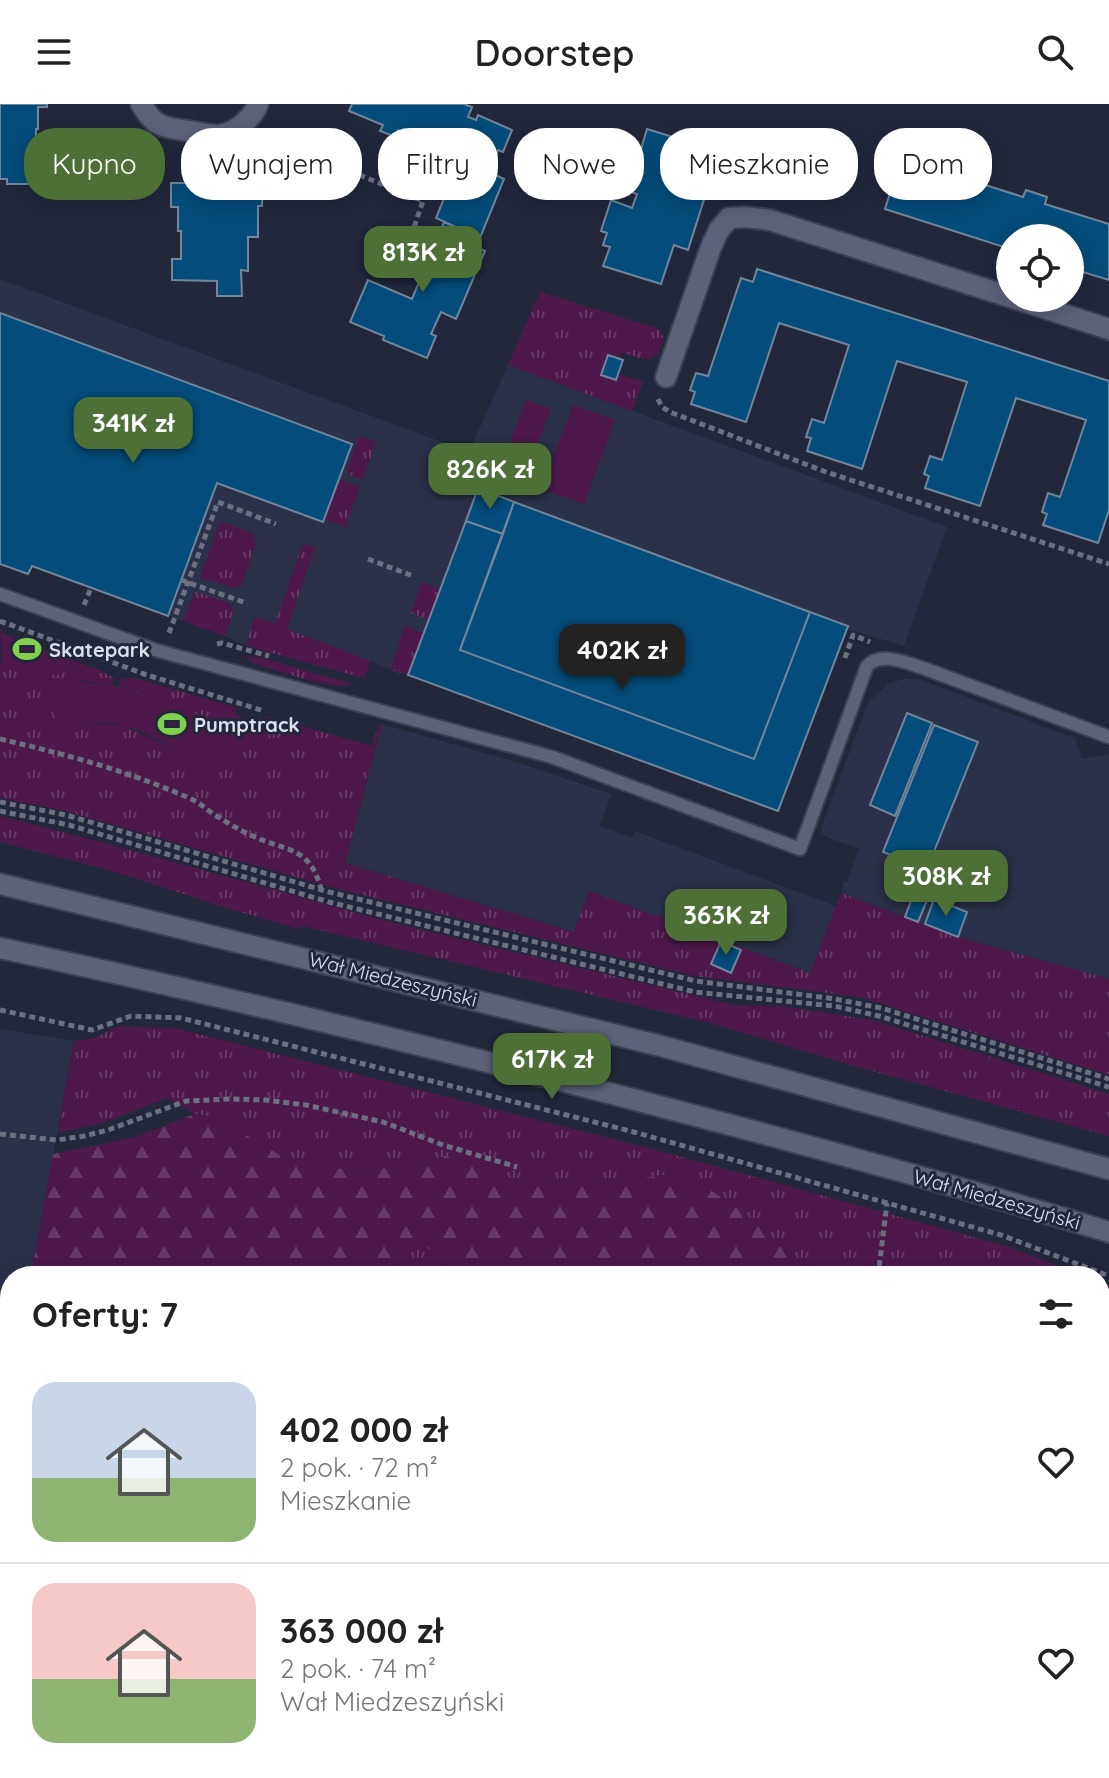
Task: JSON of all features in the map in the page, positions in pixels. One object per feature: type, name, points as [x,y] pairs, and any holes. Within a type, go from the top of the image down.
[{"type":"main road","points":[[141,104],[158,124],[218,135],[249,118],[258,104]]},
{"type":"main road","points":[[666,377],[711,247],[729,218],[770,220],[996,293]]},
{"type":"main road","points":[[1056,312],[1109,329]]},
{"type":"main road","name":"Wał Miedzeszyński","points":[[0,884],[648,1042],[1109,1169]]},
{"type":"main road","name":"Wał Miedzeszyński","points":[[0,948],[253,1004],[460,1055],[828,1151],[1109,1232]]},
{"type":"lane","points":[[0,594],[155,650],[552,757],[800,849],[867,666],[879,658],[923,668],[1109,737]]},
{"type":"path","points":[[362,176],[423,201],[398,274]]},
{"type":"path","points":[[666,377],[658,399],[662,407],[670,412],[826,472],[1109,564]]},
{"type":"path","points":[[167,637],[185,581],[218,502],[276,524]]},
{"type":"path","points":[[368,559],[413,576]]},
{"type":"path","points":[[185,581],[246,603]]},
{"type":"path","points":[[84,606],[91,588]]},
{"type":"path","points":[[0,621],[147,675],[264,711]]},
{"type":"path","points":[[843,665],[853,635],[862,639]]},
{"type":"path","points":[[222,643],[244,649]]},
{"type":"path","points":[[0,739],[109,767],[193,799],[252,836],[296,851],[317,873],[322,890]]},
{"type":"path","points":[[0,802],[66,815],[322,890],[696,981],[881,1008],[1109,1079]]},
{"type":"path","points":[[0,811],[69,825],[329,902],[695,992],[834,1006],[879,1016],[1109,1087]]},
{"type":"path","points":[[0,1010],[92,1030],[131,1016],[181,1018],[634,1132],[1001,1235],[1083,1266]]},
{"type":"path","points":[[0,1134],[57,1140],[108,1130],[186,1101],[266,1100],[306,1105],[383,1122],[517,1167]]},
{"type":"path","points":[[879,1266],[887,1203]]},
{"type":"shaded area","points":[[0,279],[469,452],[508,365],[947,527],[904,646],[847,629],[778,811],[371,661],[364,678],[246,646],[32,566],[28,574],[0,564]]},
{"type":"shaded area","points":[[919,679],[1075,738],[1082,759],[1109,754],[1109,979],[958,937],[841,893],[859,848],[828,838],[822,833],[822,825],[868,702],[889,683]]},
{"type":"shaded area","points":[[382,724],[513,761],[611,794],[600,826],[632,838],[635,831],[836,906],[811,973],[589,892],[574,932],[345,863]]},
{"type":"shaded area","points":[[0,1029],[74,1041],[33,1266],[0,1266]]},
{"type":"green space","points":[[540,292],[659,329],[664,338],[659,353],[650,359],[622,352],[619,359],[608,355],[601,374],[616,380],[618,374],[643,382],[632,411],[508,365]]},
{"type":"green space","points":[[526,400],[551,409],[529,466],[505,456]]},
{"type":"green space","points":[[573,405],[615,420],[584,504],[542,489]]},
{"type":"green space","points":[[359,436],[376,442],[363,480],[346,473]]},
{"type":"green space","points":[[339,479],[360,487],[345,527],[324,519]]},
{"type":"green space","points":[[220,521],[252,533],[256,543],[242,585],[234,588],[200,578]]},
{"type":"green space","points":[[303,543],[315,548],[287,629],[371,661],[364,678],[246,646],[254,617],[275,623]]},
{"type":"green space","points":[[422,582],[440,589],[429,620],[411,613]]},
{"type":"green space","points":[[195,591],[228,603],[234,609],[225,636],[183,621]]},
{"type":"green space","points":[[405,626],[424,633],[408,675],[390,670]]},
{"type":"green space","points":[[0,628],[20,663],[47,675],[86,670],[102,671],[114,678],[112,686],[76,681],[56,686],[78,723],[121,725],[207,766],[167,706],[119,687],[120,679],[134,678],[235,707],[236,715],[262,723],[266,716],[372,746],[379,724],[382,724],[345,863],[574,932],[589,891],[810,973],[841,893],[958,937],[1109,979],[1109,1075],[859,997],[695,976],[334,888],[65,811],[0,798]]},
{"type":"green space","name":"Skatepark","points":[[4,634],[102,671],[72,670],[47,675],[20,663]]},
{"type":"green space","points":[[245,656],[353,684],[332,685],[304,679],[253,663]]},
{"type":"green space","name":"Pumptrack","points":[[67,680],[126,688],[149,700],[228,723],[240,737],[239,754],[228,765],[212,767],[128,727],[113,723],[61,720],[54,716],[51,699],[57,687]]},
{"type":"green space","points":[[0,816],[398,924],[734,1005],[789,1007],[872,1020],[1109,1094],[1109,1136],[706,1022],[302,926],[299,929],[233,910],[109,870],[0,842]]},
{"type":"green space","points":[[118,1026],[178,1029],[656,1150],[1006,1246],[1058,1266],[810,1266],[798,1261],[749,1217],[663,1175],[607,1184],[511,1178],[445,1156],[408,1168],[342,1169],[283,1157],[216,1117],[195,1114],[167,1098],[100,1123],[58,1131],[74,1041],[95,1038]]},
{"type":"green space","points":[[195,1114],[216,1117],[283,1157],[342,1169],[408,1168],[445,1156],[511,1178],[607,1184],[663,1175],[709,1189],[749,1217],[798,1261],[810,1266],[449,1266],[420,1241],[396,1256],[394,1266],[33,1266],[53,1154],[132,1138]]},
{"type":"green space","points":[[420,1240],[449,1266],[394,1266],[396,1256]]},
{"type":"building","points":[[0,104],[47,104],[47,107],[38,107],[38,128],[24,128],[24,184],[7,184],[7,179],[0,179]]},
{"type":"building","points":[[352,104],[464,104],[472,107],[468,117],[476,120],[478,115],[512,130],[503,152],[498,150],[498,128],[382,128],[383,125],[349,111]]},
{"type":"building","points":[[647,129],[660,133],[660,200],[704,200],[688,250],[674,245],[661,284],[603,266],[610,247],[603,245],[607,233],[601,231],[611,200],[632,208],[635,200],[644,200],[644,139]]},
{"type":"building","points":[[498,176],[504,179],[498,194]]},
{"type":"building","points":[[171,183],[181,183],[181,200],[262,200],[262,206],[258,206],[258,237],[248,237],[248,271],[241,270],[242,296],[217,296],[217,281],[172,280],[172,259],[181,259],[181,231],[178,231],[178,207],[171,207]]},
{"type":"building","points":[[992,187],[1023,197],[1026,190],[1047,197],[1045,204],[1109,224],[1109,280],[1084,272],[1084,224],[996,224],[996,245],[885,209],[888,200],[992,200]]},
{"type":"building","points":[[443,200],[495,200],[480,238],[436,218]]},
{"type":"building","points":[[444,222],[480,238],[476,247],[485,251],[456,319],[441,312],[431,334],[436,336],[427,358],[350,322],[368,280],[412,299]]},
{"type":"building","points":[[757,269],[1109,381],[1109,510],[1098,543],[1043,525],[1047,514],[1042,512],[1048,493],[1060,497],[1086,420],[1016,398],[980,506],[925,488],[929,476],[924,474],[930,456],[942,460],[967,382],[897,361],[862,469],[807,451],[811,438],[806,437],[812,419],[824,423],[849,345],[779,323],[746,422],[691,404],[695,392],[690,390],[696,373],[708,376],[741,278],[753,282]]},
{"type":"building","points":[[0,313],[352,444],[323,522],[217,483],[168,616],[32,566],[28,574],[0,564]]},
{"type":"building","points":[[608,355],[623,360],[616,380],[601,375]]},
{"type":"building","points":[[478,488],[514,502],[503,534],[466,521]]},
{"type":"building","points":[[514,502],[810,612],[754,759],[460,650]]},
{"type":"building","points":[[466,521],[503,534],[460,650],[754,759],[810,612],[848,626],[778,811],[408,675]]},
{"type":"building","points":[[907,713],[932,723],[895,816],[870,805]]},
{"type":"building","points":[[934,725],[978,742],[927,869],[883,852]]},
{"type":"building","points":[[914,893],[928,898],[918,922],[905,917]]},
{"type":"building","points":[[934,899],[967,912],[958,937],[925,924]]},
{"type":"building","points":[[721,941],[741,950],[731,973],[711,964]]},
{"type":"place","name":"Skatepark","points":[[27,649]]},
{"type":"place","name":"Pumptrack","points":[[172,724]]}]
